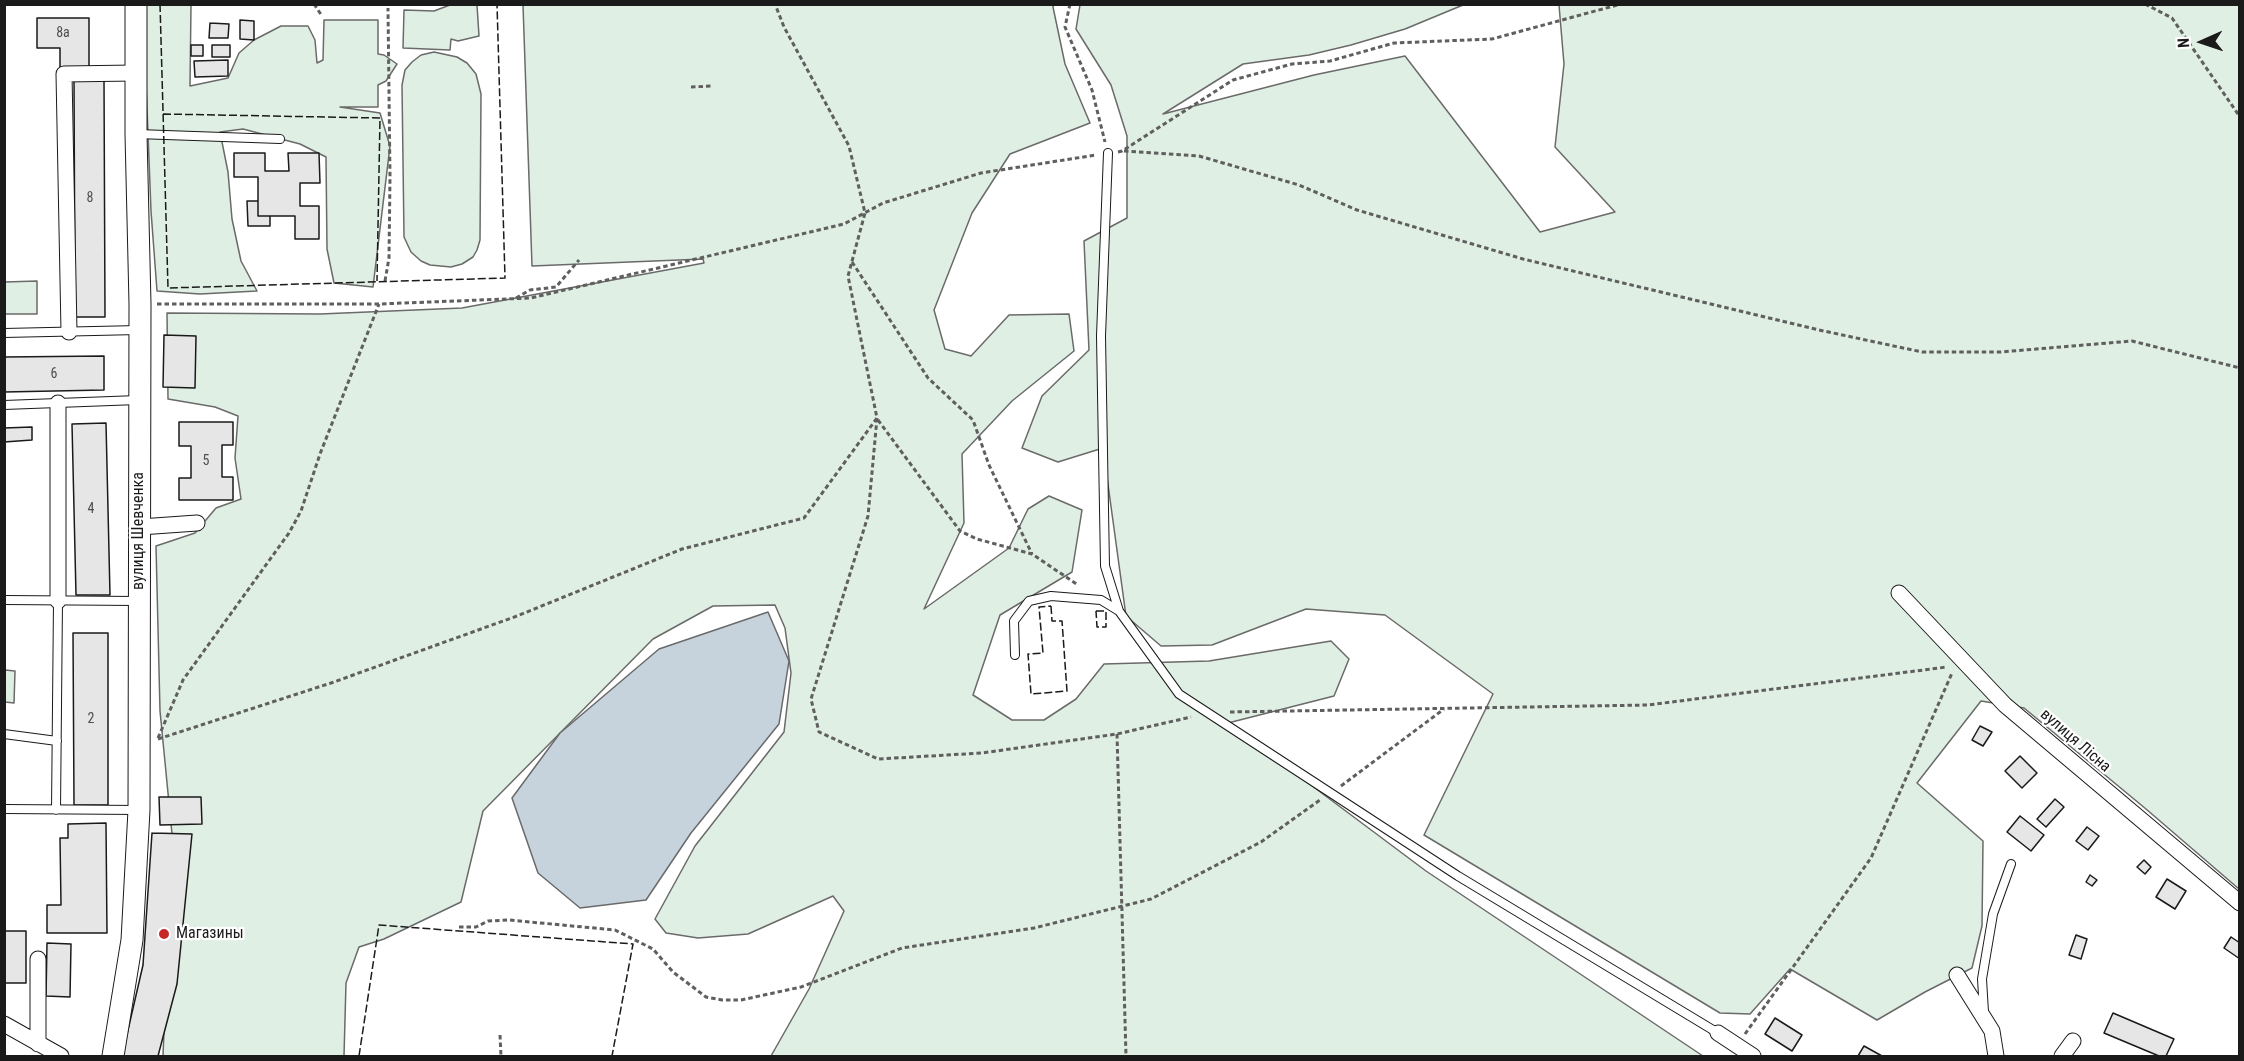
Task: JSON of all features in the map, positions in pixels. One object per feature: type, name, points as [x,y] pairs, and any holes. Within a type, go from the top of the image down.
[{"type":"street","name":"вулиця Шевченка","points":[[112,1056],[132,940],[139,810],[140,304],[135,73],[136,4]]},
{"type":"street","points":[[69,332],[64,74],[135,73]]},
{"type":"street","points":[[58,403],[58,601]]},
{"type":"street","points":[[140,527],[197,523]]},
{"type":"street","name":"вулиця Лісна","points":[[1899,593],[2005,705],[2240,903]]},
{"type":"street","points":[[38,958],[38,1044]]},
{"type":"street","points":[[1957,975],[1992,1031],[1996,1056]]},
{"type":"street","points":[[4,1024],[61,1056]]},
{"type":"street","points":[[1718,1033],[1753,1056]]},
{"type":"street","points":[[2062,1056],[2073,1041]]},
{"type":"lane","points":[[136,134],[280,139]]},
{"type":"lane","points":[[1108,153],[1101,336],[1105,566],[1119,611],[1179,694],[1458,876],[1718,1033]]},
{"type":"lane","points":[[4,333],[140,330]]},
{"type":"lane","points":[[4,405],[140,400]]},
{"type":"lane","points":[[1015,655],[1014,621],[1029,601],[1051,596],[1101,600],[1119,611]]},
{"type":"lane","points":[[4,600],[139,601]]},
{"type":"lane","points":[[57,810],[58,601]]},
{"type":"lane","points":[[4,734],[57,741]]},
{"type":"lane","points":[[4,809],[139,810]]},
{"type":"lane","points":[[1991,1056],[1982,979],[1993,914],[2011,864]]},
{"type":"path","points":[[314,4],[322,16]]},
{"type":"path","points":[[775,4],[784,27],[849,146],[865,213],[848,276],[877,418],[868,516],[811,699],[819,732],[878,759],[982,753],[1116,734],[1208,713],[1648,705],[1955,666],[1871,858],[1737,1046]]},
{"type":"path","points":[[1070,4],[1065,27],[1092,90],[1108,153]]},
{"type":"path","points":[[1122,151],[1233,80],[1292,64],[1330,61],[1394,43],[1492,39],[1621,4]]},
{"type":"path","points":[[2145,4],[2172,18],[2240,117]]},
{"type":"path","points":[[385,281],[389,258],[390,177],[388,8]]},
{"type":"path","points":[[691,87],[711,86]]},
{"type":"path","points":[[140,304],[380,304],[531,298],[844,224],[883,203],[981,173],[1122,151],[1199,156],[1299,185],[1357,210],[1523,259],[1819,330],[1923,352],[2001,352],[2132,341],[2240,368]]},
{"type":"path","points":[[515,299],[530,290],[556,287],[579,260]]},
{"type":"path","points":[[852,262],[928,378],[974,420],[989,465],[1032,554]]},
{"type":"path","points":[[153,749],[183,680],[289,533],[301,510],[320,454],[380,304]]},
{"type":"path","points":[[877,418],[960,531],[976,539],[1032,554],[1101,600]]},
{"type":"path","points":[[158,739],[331,683],[517,616],[682,549],[804,518],[877,418]]},
{"type":"path","points":[[459,927],[476,927],[488,921],[509,920],[615,930],[653,949],[673,972],[706,997],[722,1000],[741,1000],[801,987],[902,948],[1035,928],[1151,900],[1261,842],[1444,709]]},
{"type":"path","points":[[1116,734],[1126,1056]]},
{"type":"path","points":[[500,1035],[501,1056]]},
{"type":"green space","points":[[143,5],[191,5],[190,86],[228,78],[239,53],[254,40],[281,26],[308,26],[315,40],[317,63],[323,60],[324,20],[378,20],[378,54],[384,55],[397,64],[386,81],[378,85],[378,107],[340,107],[380,113],[390,146],[373,287],[334,283],[327,249],[326,157],[300,144],[243,129],[220,132],[228,172],[232,219],[241,261],[257,291],[200,294],[157,291],[151,211]]},
{"type":"green space","points":[[450,5],[477,5],[479,36],[458,41],[451,39],[450,50],[403,48],[404,10],[434,11]]},
{"type":"green space","points":[[523,5],[1054,5],[1065,64],[1090,123],[1010,154],[972,213],[934,310],[945,349],[971,356],[1009,315],[1069,314],[1074,351],[1012,401],[962,454],[964,523],[924,609],[1009,548],[1028,509],[1049,496],[1082,510],[1072,572],[1000,615],[973,695],[1012,720],[1044,720],[1076,699],[1104,664],[1209,661],[1331,641],[1349,659],[1334,696],[1228,723],[1426,871],[1703,1056],[771,1056],[809,989],[844,911],[833,896],[748,934],[698,938],[666,933],[655,919],[695,846],[784,732],[791,673],[785,628],[775,605],[713,606],[653,639],[483,811],[461,902],[384,939],[359,947],[346,983],[344,1056],[163,1056],[168,929],[176,875],[160,711],[156,546],[195,533],[216,508],[241,499],[235,458],[238,416],[215,407],[168,399],[167,313],[320,314],[462,308],[704,263],[703,259],[532,266]]},
{"type":"green space","points":[[1080,5],[1463,5],[1405,29],[1351,45],[1309,55],[1243,64],[1163,114],[1314,75],[1405,56],[1540,232],[1615,212],[1555,147],[1564,64],[1559,5],[2239,5],[2239,889],[2024,708],[1981,701],[1917,783],[1983,841],[1982,926],[1972,968],[1877,1020],[1790,969],[1750,1014],[1720,1013],[1424,835],[1493,694],[1385,615],[1306,609],[1212,645],[1161,646],[1126,616],[1103,448],[1058,462],[1022,448],[1042,396],[1089,350],[1084,241],[1127,218],[1127,136],[1111,85],[1076,29]]},
{"type":"green space","points":[[434,52],[457,57],[467,63],[476,74],[481,94],[480,240],[473,257],[462,264],[451,267],[430,265],[421,261],[411,252],[404,237],[402,85],[405,70],[412,62],[421,55]]},
{"type":"green space","points":[[37,281],[37,314],[5,314],[5,282]]},
{"type":"green space","points":[[5,670],[15,671],[14,703],[5,702]]},
{"type":"shaded area","points":[[768,612],[789,661],[779,724],[691,833],[646,900],[580,908],[538,873],[512,798],[560,733],[659,649]]},
{"type":"building","points":[[37,18],[89,18],[89,67],[60,67],[60,48],[37,48]]},
{"type":"building","points":[[240,20],[254,21],[254,40],[240,39]]},
{"type":"building","points":[[210,23],[229,24],[228,38],[209,38]]},
{"type":"building","points":[[191,45],[203,45],[203,56],[191,56]]},
{"type":"building","points":[[212,45],[230,45],[230,57],[212,57]]},
{"type":"building","points":[[228,60],[228,76],[195,77],[194,61]]},
{"type":"building","points":[[74,78],[104,78],[105,317],[75,317]]},
{"type":"building","points":[[234,153],[265,153],[265,171],[289,171],[288,153],[319,153],[320,183],[300,183],[300,206],[319,206],[319,239],[295,239],[295,216],[258,216],[258,177],[234,177]]},
{"type":"building","points":[[247,201],[258,201],[258,216],[270,216],[270,226],[248,226]]},
{"type":"building","points":[[164,335],[196,336],[195,388],[163,387]]},
{"type":"building","points":[[104,356],[104,390],[4,392],[4,357]]},
{"type":"building","points":[[179,422],[233,422],[233,445],[222,445],[222,477],[233,477],[233,500],[179,500],[179,478],[191,478],[191,446],[179,446]]},
{"type":"building","points":[[106,423],[110,595],[76,595],[72,424]]},
{"type":"building","points":[[32,427],[32,440],[4,442],[4,428]]},
{"type":"building","points":[[73,633],[108,633],[108,805],[74,805]]},
{"type":"building","points":[[1980,726],[1992,732],[1983,746],[1972,740]]},
{"type":"building","points":[[2020,756],[2037,773],[2022,788],[2005,771]]},
{"type":"building","points":[[159,797],[201,797],[202,824],[160,825]]},
{"type":"building","points":[[2055,799],[2064,807],[2046,827],[2037,819]]},
{"type":"building","points":[[2020,816],[2044,835],[2031,851],[2007,832]]},
{"type":"building","points":[[106,823],[107,933],[47,933],[47,905],[61,905],[60,838],[68,838],[68,824]]},
{"type":"building","points":[[2087,827],[2099,836],[2088,850],[2076,841]]},
{"type":"building","name":"Магазины","points":[[152,833],[192,834],[177,984],[158,1056],[122,1056],[143,965]]},
{"type":"building","points":[[2144,860],[2151,867],[2145,874],[2137,867]]},
{"type":"building","points":[[2090,875],[2097,880],[2092,886],[2086,882]]},
{"type":"building","points":[[2167,879],[2186,891],[2175,909],[2156,897]]},
{"type":"building","points":[[4,931],[26,931],[26,983],[4,983]]},
{"type":"building","points":[[2076,935],[2087,939],[2081,959],[2069,955]]},
{"type":"building","points":[[2231,937],[2240,943],[2240,959],[2224,948]]},
{"type":"building","points":[[47,943],[71,944],[70,997],[46,996]]},
{"type":"building","points":[[2113,1013],[2174,1039],[2166,1056],[2159,1056],[2104,1033]]},
{"type":"building","points":[[1775,1018],[1802,1035],[1792,1051],[1765,1034]]},
{"type":"building","points":[[1864,1046],[1882,1056],[1858,1056]]},
{"type":"fence","points":[[160,4],[168,288],[505,278],[497,4]]},
{"type":"fence","points":[[163,114],[380,118],[377,281]]},
{"type":"fence","points":[[1051,606],[1052,621],[1062,621],[1067,691],[1031,694],[1028,654],[1043,653],[1039,607],[1051,606]]},
{"type":"fence","points":[[1096,611],[1106,611],[1106,627],[1097,627],[1096,611]]},
{"type":"fence","points":[[359,1056],[379,925],[633,944],[612,1056]]},
{"type":"place","name":"Магазины","points":[[164,934]]}]
